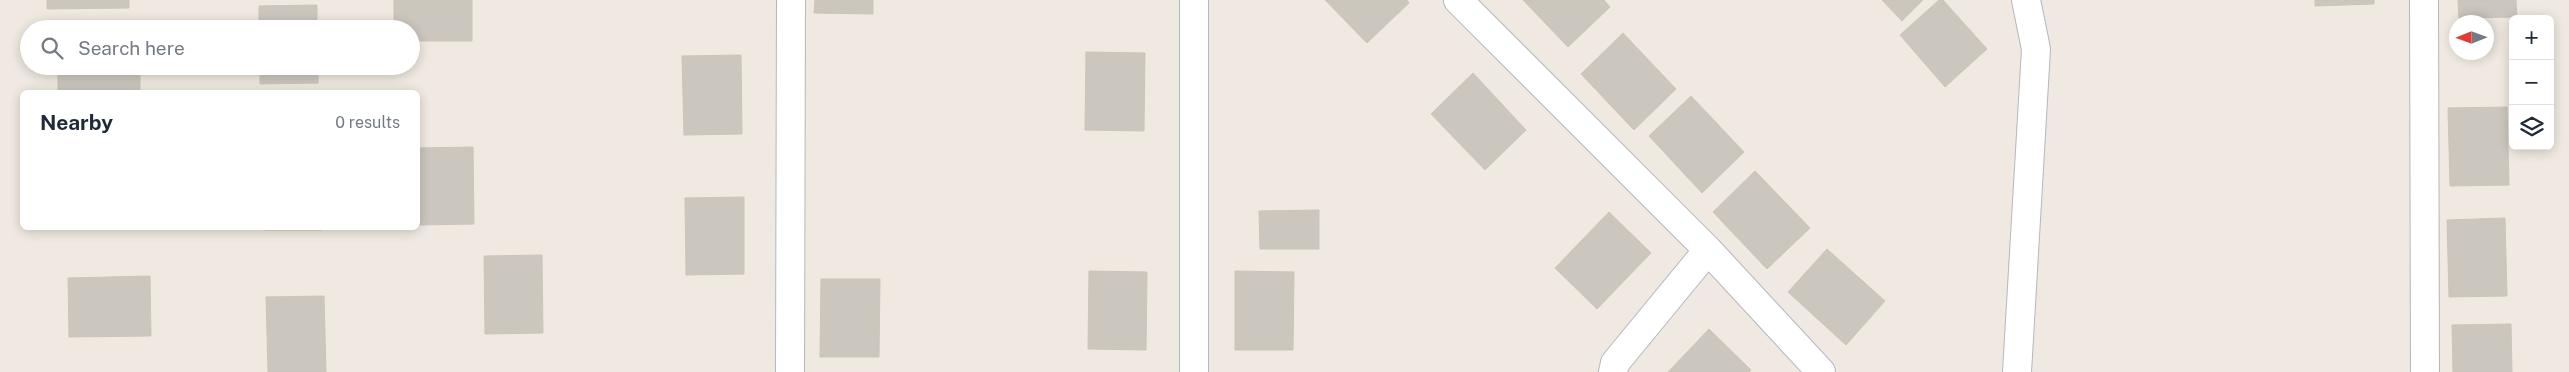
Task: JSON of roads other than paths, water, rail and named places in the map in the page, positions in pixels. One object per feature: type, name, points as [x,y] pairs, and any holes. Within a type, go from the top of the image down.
[{"type":"street","points":[[790,372],[791,0]]},
{"type":"street","points":[[1194,0],[1194,372]]},
{"type":"street","points":[[1458,0],[1708,250],[1821,372]]},
{"type":"street","points":[[2017,372],[2036,49],[2026,0]]},
{"type":"street","points":[[2424,0],[2425,372]]},
{"type":"street","points":[[1613,372],[1615,362],[1708,250]]}]
